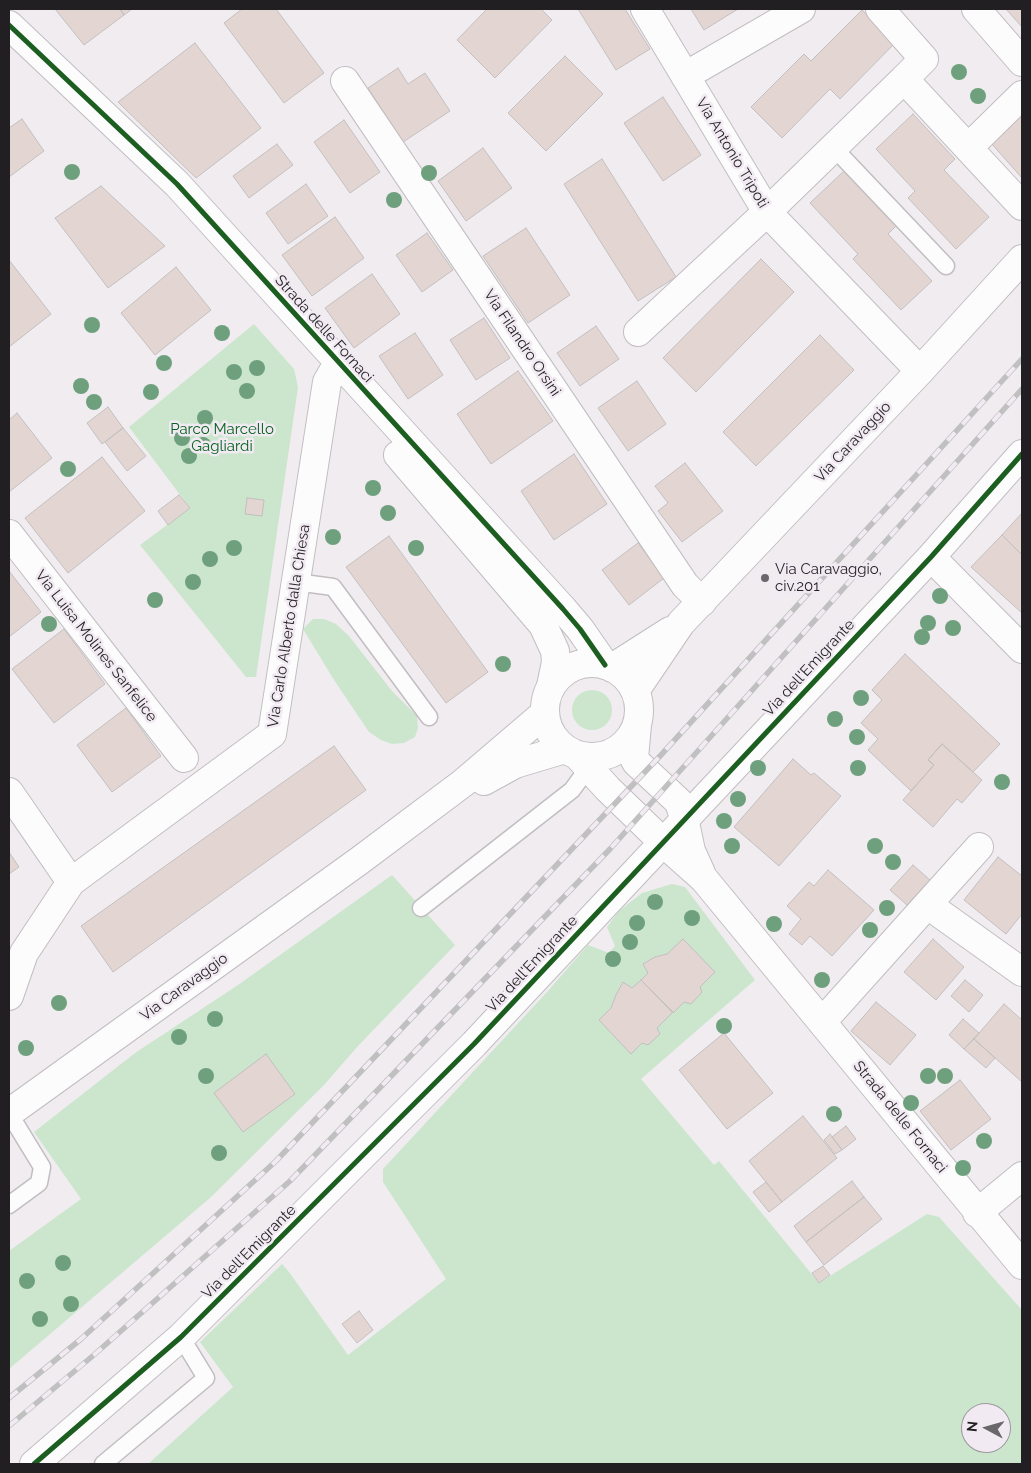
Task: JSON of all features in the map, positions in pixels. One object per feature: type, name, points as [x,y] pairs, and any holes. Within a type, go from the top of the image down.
[{"type":"street","name":"Via Antonio Tripoti","points":[[645,9],[767,212],[920,371]]},
{"type":"street","points":[[638,332],[767,212],[924,59],[880,9]]},
{"type":"street","points":[[976,9],[1022,62]]},
{"type":"street","points":[[685,76],[784,13]]},
{"type":"street","name":"Strada delle Fornaci","points":[[9,25],[177,184],[580,629],[608,666]]},
{"type":"street","points":[[904,79],[1022,206]]},
{"type":"street","name":"Via Filandro Orsini","points":[[346,81],[685,585],[702,602]]},
{"type":"street","points":[[968,148],[1022,95]]},
{"type":"street","name":"Via Caravaggio","points":[[608,666],[657,640],[681,623],[920,371],[1022,259]]},
{"type":"street","name":"Strada delle Fornaci","points":[[343,368],[365,411],[380,434],[543,625],[555,651],[556,662],[551,686]]},
{"type":"street","name":"Via Carlo Alberto dalla Chiesa","points":[[9,996],[16,950],[72,882],[272,734],[327,382],[343,368]]},
{"type":"street","name":"Via dell'Emigrante","points":[[34,1464],[181,1337],[474,1044],[684,818],[931,557],[1022,454]]},
{"type":"street","name":"Via Luisa Molines Sanfelice","points":[[9,534],[184,758]]},
{"type":"street","points":[[931,557],[1022,649]]},
{"type":"street","name":"Via Caravaggio","points":[[635,691],[681,623]]},
{"type":"street","points":[[589,663],[608,666],[625,678],[635,691],[638,708],[637,725],[629,740],[616,751],[593,758],[577,757],[554,740],[548,727],[545,713],[547,695],[551,686],[565,671],[574,666],[589,663]]},
{"type":"street","name":"Via Caravaggio","points":[[9,1113],[359,862],[463,783],[545,713]]},
{"type":"street","name":"Strada delle Fornaci","points":[[637,725],[634,758],[679,802],[691,852],[704,879]]},
{"type":"street","name":"Strada delle Fornaci","points":[[577,757],[662,842],[704,879],[1022,1266]]},
{"type":"street","name":"Via Caravaggio","points":[[359,862],[403,836],[467,790],[515,764],[577,757]]},
{"type":"street","points":[[9,792],[72,882]]},
{"type":"street","points":[[822,1022],[980,848]]},
{"type":"street","points":[[928,905],[1022,972]]},
{"type":"street","points":[[977,1212],[1022,1176]]},
{"type":"lane","points":[[832,147],[946,266]]},
{"type":"lane","points":[[296,582],[333,587],[429,717]]},
{"type":"lane","points":[[421,908],[572,790],[577,757]]},
{"type":"lane","points":[[9,1113],[42,1167],[39,1183],[9,1205]]},
{"type":"lane","points":[[103,1464],[206,1378],[181,1337]]},
{"type":"green space","name":"Parco Marcello Gagliardi","points":[[254,324],[294,369],[298,387],[256,677],[246,677],[140,545],[190,508],[129,427]]},
{"type":"green space","points":[[313,619],[324,619],[336,624],[349,636],[392,691],[417,716],[418,728],[415,737],[404,743],[392,744],[381,740],[369,732],[303,629]]},
{"type":"green space","points":[[596,690],[603,693],[609,699],[612,710],[611,718],[603,727],[596,730],[588,730],[581,727],[573,718],[572,706],[575,699],[584,691]]},
{"type":"green space","points":[[392,875],[455,945],[358,1046],[324,1085],[210,1198],[9,1369],[9,1251],[81,1199],[34,1132],[135,1053],[238,985]]},
{"type":"green space","points":[[672,884],[685,887],[755,980],[641,1079],[714,1165],[719,1161],[819,1283],[927,1214],[939,1217],[1022,1310],[1022,1464],[148,1464],[233,1387],[200,1342],[282,1264],[348,1355],[446,1279],[383,1182],[383,1169],[588,945],[609,953],[615,946],[607,927],[619,911],[642,893]]},
{"type":"building","points":[[55,9],[120,9],[124,15],[84,45]]},
{"type":"building","points":[[120,9],[132,9],[124,15]]},
{"type":"building","points":[[242,9],[276,9],[324,73],[284,103],[224,23]]},
{"type":"building","points":[[487,9],[541,9],[552,20],[495,78],[457,40]]},
{"type":"building","points":[[578,9],[625,9],[650,49],[616,70]]},
{"type":"building","points":[[691,9],[738,9],[704,30]]},
{"type":"building","points":[[1006,9],[1022,9],[1022,27]]},
{"type":"building","points":[[862,10],[895,43],[840,99],[830,89],[782,138],[751,107],[804,54],[811,61]]},
{"type":"building","points":[[195,43],[261,128],[196,178],[118,102]]},
{"type":"building","points":[[565,56],[603,94],[546,151],[508,113]]},
{"type":"building","points":[[398,68],[408,84],[425,73],[450,111],[403,142],[368,88]]},
{"type":"building","points":[[663,97],[701,155],[663,181],[624,123]]},
{"type":"building","points":[[913,114],[955,159],[944,170],[989,217],[956,249],[908,198],[915,191],[876,149]]},
{"type":"building","points":[[1022,115],[1022,178],[991,143]]},
{"type":"building","points":[[22,119],[44,151],[9,177],[9,128]]},
{"type":"building","points":[[344,120],[380,172],[350,193],[314,142]]},
{"type":"building","points":[[277,144],[293,165],[249,198],[233,176]]},
{"type":"building","points":[[483,148],[512,188],[466,221],[438,181]]},
{"type":"building","points":[[602,159],[676,277],[638,301],[564,184]]},
{"type":"building","points":[[844,171],[896,226],[888,234],[932,281],[901,310],[853,259],[858,254],[810,203]]},
{"type":"building","points":[[306,184],[328,216],[288,244],[266,213]]},
{"type":"building","points":[[101,186],[165,246],[108,288],[55,218]]},
{"type":"building","points":[[335,217],[364,258],[312,296],[282,255]]},
{"type":"building","points":[[526,228],[570,295],[528,323],[483,256]]},
{"type":"building","points":[[427,233],[453,270],[422,292],[396,255]]},
{"type":"building","points":[[761,259],[794,292],[696,392],[663,358]]},
{"type":"building","points":[[9,260],[51,314],[9,347]]},
{"type":"building","points":[[176,267],[211,310],[155,355],[121,313]]},
{"type":"building","points":[[372,274],[400,314],[354,348],[325,308]]},
{"type":"building","points":[[484,318],[510,358],[476,380],[450,340]]},
{"type":"building","points":[[596,326],[619,359],[580,386],[557,353]]},
{"type":"building","points":[[415,333],[443,375],[408,399],[379,356]]},
{"type":"building","points":[[820,335],[854,370],[756,466],[723,432]]},
{"type":"building","points":[[518,371],[553,421],[491,464],[457,414]]},
{"type":"building","points":[[637,381],[666,424],[628,451],[598,408]]},
{"type":"building","points":[[108,407],[123,428],[102,444],[87,423]]},
{"type":"building","points":[[17,413],[52,458],[9,492],[9,420]]},
{"type":"building","points":[[123,428],[146,456],[127,471],[105,442]]},
{"type":"building","points":[[574,454],[607,504],[554,540],[521,491]]},
{"type":"building","points":[[102,457],[145,511],[68,573],[25,518]]},
{"type":"building","points":[[685,463],[723,511],[682,542],[658,511],[668,503],[655,486]]},
{"type":"building","points":[[179,495],[190,508],[168,525],[158,511]]},
{"type":"building","points":[[247,498],[264,500],[262,516],[245,514]]},
{"type":"building","points":[[1022,513],[1022,555],[1002,535]]},
{"type":"building","points":[[1002,535],[1022,555],[1022,613],[971,567]]},
{"type":"building","points":[[389,536],[488,672],[446,703],[346,567]]},
{"type":"building","points":[[638,543],[664,578],[629,605],[602,570]]},
{"type":"building","points":[[9,571],[41,612],[9,637]]},
{"type":"building","points":[[64,629],[105,684],[54,723],[12,669]]},
{"type":"building","points":[[905,654],[1000,744],[973,772],[942,744],[928,760],[934,765],[911,791],[868,750],[878,739],[861,723],[882,700],[872,690]]},
{"type":"building","points":[[126,708],[161,756],[112,792],[77,745]]},
{"type":"building","points":[[942,744],[982,780],[962,803],[957,799],[933,827],[903,800],[934,765],[928,760]]},
{"type":"building","points":[[334,746],[366,790],[113,972],[81,926]]},
{"type":"building","points":[[793,759],[811,775],[814,773],[841,796],[779,866],[734,827]]},
{"type":"building","points":[[9,852],[19,867],[9,874]]},
{"type":"building","points":[[998,857],[1022,876],[1022,914],[1006,934],[964,900]]},
{"type":"building","points":[[913,865],[930,880],[907,905],[890,890]]},
{"type":"building","points":[[828,870],[874,910],[832,956],[810,936],[802,945],[789,934],[801,919],[787,906],[809,882],[814,886]]},
{"type":"building","points":[[683,939],[715,972],[700,987],[702,992],[691,1004],[684,1002],[673,1013],[641,980],[648,973],[643,964],[655,957],[667,954]]},
{"type":"building","points":[[933,939],[964,967],[936,1000],[904,972]]},
{"type":"building","points":[[641,980],[673,1012],[657,1028],[660,1034],[648,1045],[642,1043],[631,1054],[599,1020],[611,1008],[623,982],[632,988]]},
{"type":"building","points":[[965,980],[983,995],[969,1012],[951,996]]},
{"type":"building","points":[[876,1002],[916,1035],[890,1065],[851,1031]]},
{"type":"building","points":[[1004,1004],[1022,1020],[1022,1082],[974,1039]]},
{"type":"building","points":[[963,1019],[979,1033],[964,1049],[949,1035]]},
{"type":"building","points":[[724,1033],[773,1093],[727,1129],[679,1070]]},
{"type":"building","points":[[974,1039],[995,1058],[986,1068],[964,1049]]},
{"type":"building","points":[[266,1054],[295,1094],[243,1132],[214,1093]]},
{"type":"building","points":[[960,1080],[991,1119],[951,1150],[920,1111]]},
{"type":"building","points":[[803,1116],[837,1158],[782,1202],[749,1161]]},
{"type":"building","points":[[846,1126],[856,1139],[842,1150],[832,1137]]},
{"type":"building","points":[[830,1134],[842,1150],[835,1154],[824,1140]]},
{"type":"building","points":[[852,1181],[864,1197],[806,1242],[794,1226]]},
{"type":"building","points":[[766,1182],[782,1202],[769,1212],[753,1192]]},
{"type":"building","points":[[864,1197],[882,1219],[824,1265],[806,1242]]},
{"type":"building","points":[[823,1266],[830,1275],[819,1283],[812,1273]]},
{"type":"building","points":[[359,1311],[373,1330],[357,1343],[342,1324]]},
{"type":"railway","points":[[9,1398],[81,1339],[276,1161],[661,755],[1022,359]]},
{"type":"railway","points":[[9,1426],[95,1354],[290,1181],[610,849],[1022,389]]},
{"type":"cycle path","points":[[9,25],[177,184],[563,609],[580,629],[605,665]]},
{"type":"cycle path","points":[[34,1464],[181,1337],[474,1044],[931,557],[1022,454]]},
{"type":"place","name":"Via Caravaggio, civ.201","points":[[765,578]]}]
